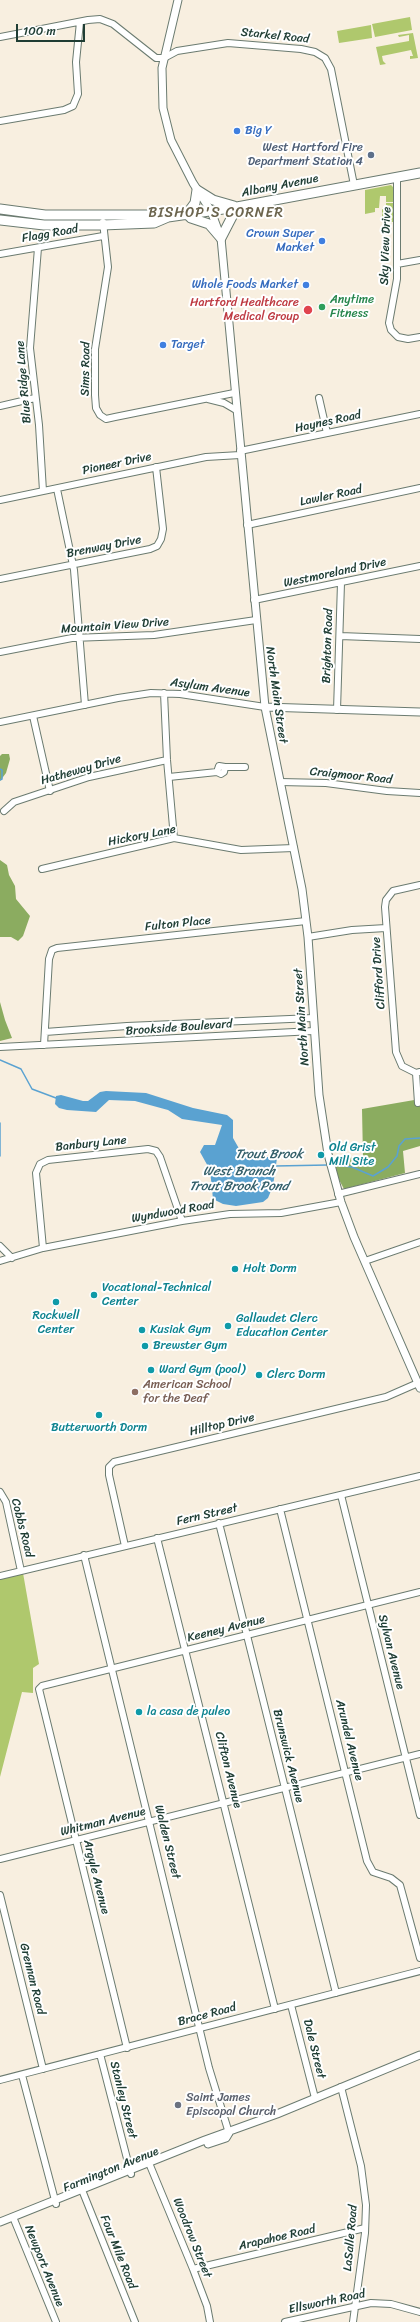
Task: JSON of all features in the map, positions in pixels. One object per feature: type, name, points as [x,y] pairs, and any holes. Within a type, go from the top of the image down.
[{"type":"highway","name":"Albany Avenue","points":[[0,220],[44,225],[103,221],[154,215],[168,217],[237,207],[420,173]]},
{"type":"highway","points":[[197,190],[212,200],[237,207],[221,238],[209,224],[191,218],[187,214],[195,203],[197,190]]},
{"type":"highway","name":"Albany Avenue","points":[[0,209],[103,221]]},
{"type":"main road","name":"North Main Street","points":[[178,0],[164,58],[162,91],[167,127],[197,190],[211,211],[221,238],[234,393],[265,707],[294,848],[306,921],[320,1102],[328,1154],[341,1202],[419,1385]]},
{"type":"main road","name":"Asylum Avenue","points":[[265,707],[420,712]]},
{"type":"main road","name":"Farmington Avenue","points":[[0,2226],[150,2164],[226,2138],[228,2133],[420,2055]]},
{"type":"main road","name":"Farmington Avenue","points":[[0,2222],[14,2219]]},
{"type":"street","points":[[0,37],[94,19],[109,22],[150,55],[156,58],[164,58]]},
{"type":"street","points":[[0,121],[64,110],[73,106],[78,94],[76,62],[80,22]]},
{"type":"street","name":"Starkel Road","points":[[164,58],[177,51],[228,43],[301,49],[321,55],[327,61],[332,72],[354,185]]},
{"type":"street","name":"Sky View Drive","points":[[397,178],[397,285],[390,327],[393,332],[401,338],[420,337]]},
{"type":"street","name":"Sims Road","points":[[103,221],[103,236],[108,276],[95,362],[96,402],[100,414],[106,419],[234,393]]},
{"type":"street","name":"Flagg Road","points":[[0,254],[103,236]]},
{"type":"street","name":"Blue Ridge Lane","points":[[38,248],[30,348],[43,491]]},
{"type":"street","points":[[397,264],[420,260]]},
{"type":"street","points":[[0,406],[35,398]]},
{"type":"street","name":"Sims Road","points":[[204,398],[224,403],[236,410]]},
{"type":"street","points":[[319,398],[327,433]]},
{"type":"street","name":"Haynes Road","points":[[240,453],[420,414]]},
{"type":"street","name":"Pioneer Drive","points":[[0,500],[156,467],[240,453]]},
{"type":"street","name":"Brenway Drive","points":[[0,579],[150,549],[157,546],[162,539],[163,529],[156,467]]},
{"type":"street","name":"Lawler Road","points":[[247,525],[420,488]]},
{"type":"street","points":[[57,489],[73,564],[85,705]]},
{"type":"street","name":"Westmoreland Drive","points":[[254,600],[341,584],[420,566]]},
{"type":"street","name":"Brighton Road","points":[[337,710],[341,584]]},
{"type":"street","name":"Mountain View Drive","points":[[0,652],[80,637],[154,635],[256,620]]},
{"type":"street","points":[[340,636],[420,639]]},
{"type":"street","points":[[164,693],[167,760],[174,838]]},
{"type":"street","name":"Asylum Avenue","points":[[0,722],[137,694],[164,693],[201,696],[265,707]]},
{"type":"street","points":[[33,716],[50,791]]},
{"type":"street","name":"Hatheway Drive","points":[[4,810],[14,802],[89,777],[167,760]]},
{"type":"street","points":[[169,777],[217,772],[223,773],[225,768],[245,767]]},
{"type":"street","name":"Craigmoor Road","points":[[280,782],[326,783],[387,791],[420,793]]},
{"type":"street","name":"Hickory Lane","points":[[42,869],[174,838],[241,850],[294,848]]},
{"type":"street","name":"Clifford Drive","points":[[418,1073],[405,1069],[397,1058],[385,907],[389,895],[398,888],[420,885]]},
{"type":"street","name":"Fulton Place","points":[[45,1032],[49,959],[52,950],[306,921]]},
{"type":"street","points":[[308,937],[352,930],[386,928]]},
{"type":"street","name":"Brookside Boulevard","points":[[45,1032],[128,1026],[313,1018]]},
{"type":"street","name":"Brookside Boulevard","points":[[0,1047],[114,1043],[314,1031]]},
{"type":"street","points":[[44,1045],[45,1032]]},
{"type":"street","points":[[418,1073],[418,1102]]},
{"type":"street","name":"Banbury Lane","points":[[43,1248],[36,1172],[40,1164],[48,1160],[148,1149],[156,1150],[160,1157],[182,1220]]},
{"type":"street","points":[[338,1194],[420,1174]]},
{"type":"street","name":"Wyndwood Road","points":[[0,1261],[43,1248],[182,1220],[230,1214],[281,1213],[341,1202]]},
{"type":"street","points":[[365,1261],[420,1242]]},
{"type":"street","points":[[0,1246],[12,1258]]},
{"type":"street","name":"Hilltop Drive","points":[[125,1546],[108,1472],[109,1467],[114,1462],[386,1397],[419,1385]]},
{"type":"street","name":"Fern Street","points":[[0,1576],[420,1476]]},
{"type":"street","name":"Cobbs Road","points":[[0,1492],[6,1502],[21,1571]]},
{"type":"street","name":"Sylvan Avenue","points":[[341,1495],[407,1757],[420,1815]]},
{"type":"street","name":"Arundel Avenue","points":[[280,1509],[368,1865],[377,1874],[391,1878],[400,1885],[420,1958]]},
{"type":"street","name":"Brunswick Avenue","points":[[219,1524],[336,1993]]},
{"type":"street","name":"Clifton Avenue","points":[[157,1538],[225,1803],[275,2009]]},
{"type":"street","name":"Walden Street","points":[[84,1555],[151,1821],[210,2070],[228,2133]]},
{"type":"street","name":"Keeney Avenue","points":[[38,1689],[42,1686],[420,1592]]},
{"type":"street","name":"Argyle Avenue","points":[[38,1689],[127,2048]]},
{"type":"street","name":"Whitman Avenue","points":[[0,1859],[420,1754]]},
{"type":"street","name":"Grennan Road","points":[[0,1895],[44,2069]]},
{"type":"street","name":"Brace Road","points":[[0,2080],[420,1971]]},
{"type":"street","name":"Dale Street","points":[[291,2005],[315,2098]]},
{"type":"street","name":"Stanley Street","points":[[100,2054],[130,2172]]},
{"type":"street","points":[[22,2075],[55,2202]]},
{"type":"street","name":"LaSalle Road","points":[[341,2087],[364,2181],[365,2228],[353,2322]]},
{"type":"street","name":"Woodrow Street","points":[[150,2164],[193,2269],[207,2306],[210,2322]]},
{"type":"street","name":"Four Mile Road","points":[[83,2191],[134,2322]]},
{"type":"street","name":"Newport Avenue","points":[[14,2219],[56,2322]]},
{"type":"street","name":"Arapahoe Road","points":[[193,2269],[365,2228]]},
{"type":"street","name":"Ellsworth Road","points":[[285,2322],[355,2305],[371,2303],[391,2304],[420,2312]]},
{"type":"green space","points":[[410,17],[412,30],[375,37],[372,24]]},
{"type":"green space","points":[[371,25],[372,38],[339,43],[337,31]]},
{"type":"green space","points":[[413,33],[418,58],[410,59],[410,56],[413,56],[411,50],[382,56],[383,61],[386,64],[380,65],[376,47],[409,41],[409,35],[399,37],[398,35]]},
{"type":"green space","points":[[391,185],[394,188],[394,202],[386,202],[386,196],[380,196],[379,208],[375,208],[375,212],[365,214],[365,190]]},
{"type":"green space","points":[[386,203],[394,203],[394,222],[382,222],[382,209],[386,209]]},
{"type":"green space","points":[[2,754],[9,754],[10,759],[6,773],[0,781],[0,756]]},
{"type":"green space","points":[[0,860],[7,865],[9,875],[15,886],[16,899],[30,916],[23,936],[18,941],[11,937],[0,937]]},
{"type":"green space","points":[[0,1002],[12,1038],[0,1041]]},
{"type":"green space","points":[[420,1099],[420,1146],[403,1151],[405,1173],[344,1189],[336,1174],[333,1157],[363,1158],[362,1109]]},
{"type":"green space","points":[[23,1573],[39,1664],[33,1668],[33,1693],[22,1692],[0,1777],[0,1579]]},
{"type":"water","name":"West Branch Trout Brook Pond","points":[[100,1092],[146,1093],[193,1108],[227,1115],[233,1120],[233,1138],[241,1152],[248,1155],[277,1158],[273,1186],[268,1198],[263,1202],[236,1206],[223,1204],[213,1199],[210,1170],[200,1152],[204,1145],[215,1145],[222,1125],[182,1119],[168,1110],[135,1101],[109,1100],[96,1112],[67,1110],[59,1108],[55,1104],[56,1096],[61,1095],[88,1101]]},
{"type":"waterway","points":[[0,769],[2,770],[2,779],[0,780]]},
{"type":"waterway","name":"Trout Brook","points":[[0,1060],[21,1069],[32,1089],[56,1098]]},
{"type":"waterway","name":"Trout Brook","points":[[0,1123],[0,1156]]},
{"type":"waterway","name":"Trout Brook","points":[[333,1165],[352,1167],[373,1176],[388,1167],[397,1156],[399,1146],[405,1139],[420,1138]]},
{"type":"waterway","name":"Trout Brook","points":[[275,1166],[328,1165]]},
{"type":"place","name":"Big Y","points":[[237,131]]},
{"type":"place","name":"West Hartford Fire Department Station 4","points":[[371,155]]},
{"type":"place","name":"Crown Super Market","points":[[322,241]]},
{"type":"place","name":"Whole Foods Market","points":[[306,285]]},
{"type":"place","name":"Anytime Fitness","points":[[322,307]]},
{"type":"place","name":"Hartford Healthcare Medical Group","points":[[308,310]]},
{"type":"place","name":"Target","points":[[163,345]]},
{"type":"place","name":"Old Grist Mill Site","points":[[321,1155]]},
{"type":"place","name":"Holt Dorm","points":[[235,1269]]},
{"type":"place","name":"Vocational-Technical Center","points":[[94,1295]]},
{"type":"place","name":"Rockwell Center","points":[[56,1302]]},
{"type":"place","name":"Gallaudet Clerc Education Center","points":[[228,1326]]},
{"type":"place","name":"Kusiak Gym","points":[[142,1330]]},
{"type":"place","name":"Brewster Gym","points":[[145,1346]]},
{"type":"place","name":"Ward Gym (pool)","points":[[151,1370]]},
{"type":"place","name":"Clerc Dorm","points":[[259,1375]]},
{"type":"place","name":"American School for the Deaf","points":[[135,1392]]},
{"type":"place","name":"Butterworth Dorm","points":[[99,1415]]},
{"type":"place","name":"la casa de puleo","points":[[139,1712]]},
{"type":"place","name":"Saint James Episcopal Church","points":[[178,2105]]},
{"type":"district","name":"BISHOP'S CORNER","points":[[216,213]]}]
